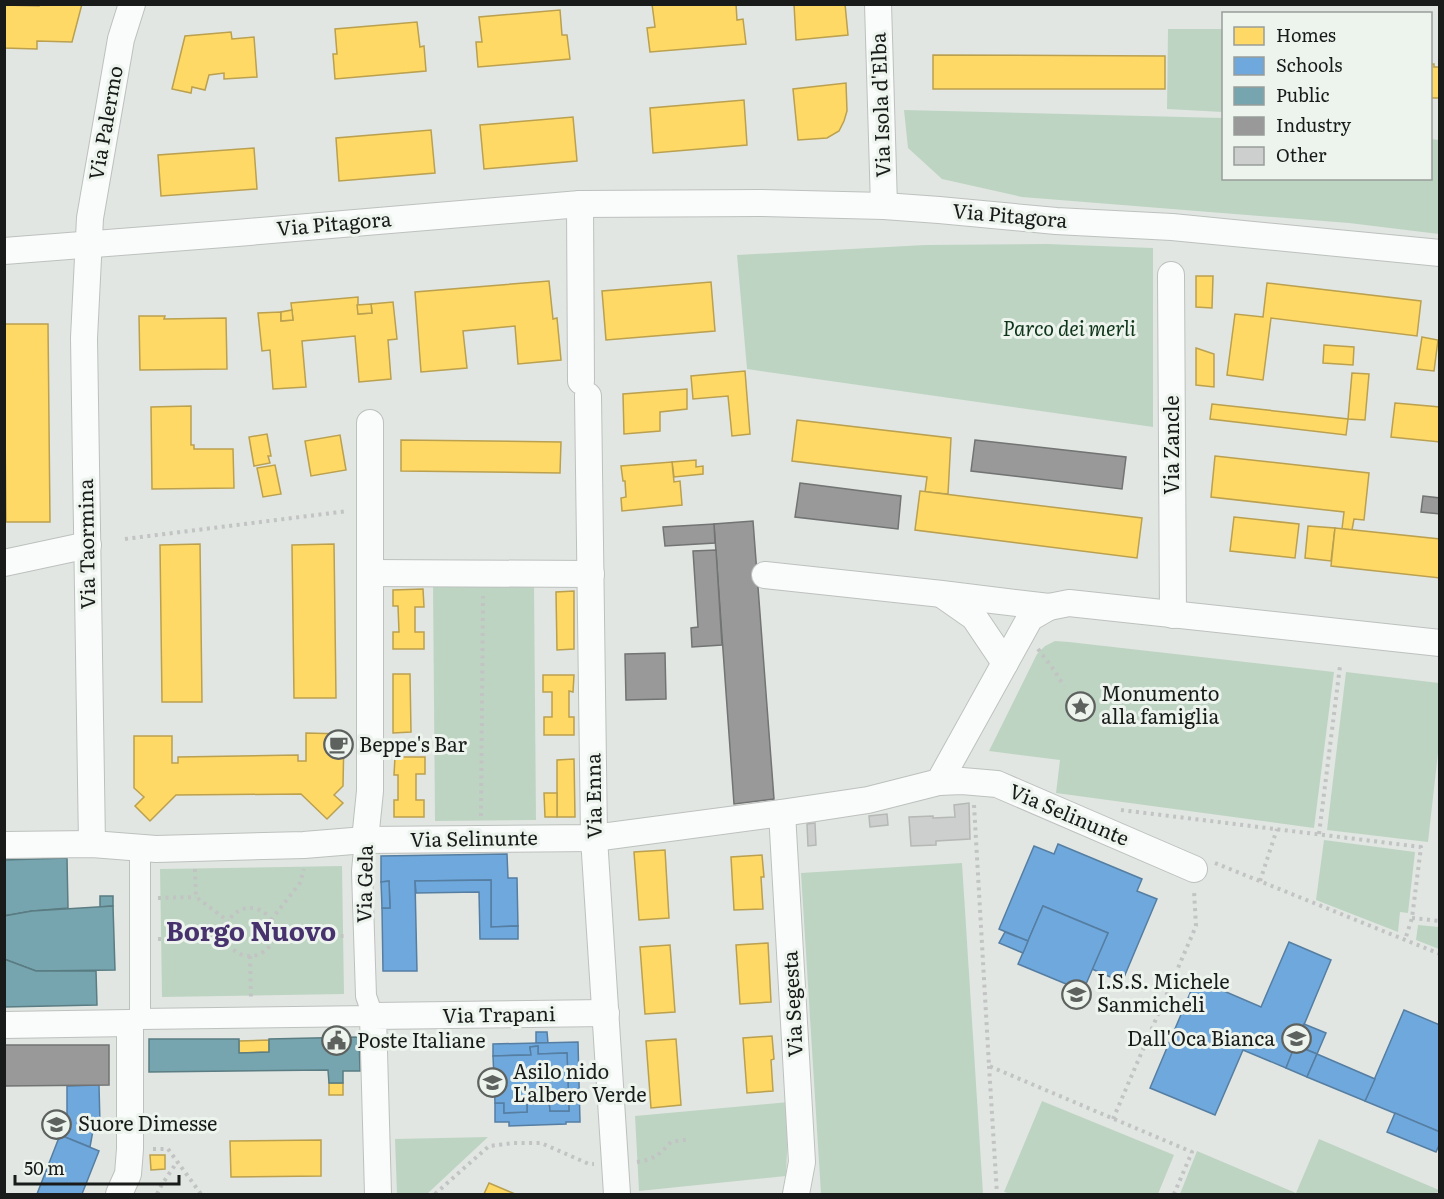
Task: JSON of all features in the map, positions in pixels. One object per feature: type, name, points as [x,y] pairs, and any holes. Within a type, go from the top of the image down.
[{"type":"street","name":"Via Palermo","points":[[87,243],[121,39],[132,4]]},
{"type":"street","name":"Via Isola d'Elba","points":[[878,4],[884,206]]},
{"type":"street","name":"Via Pitagora","points":[[4,251],[580,204],[761,203],[884,206],[1056,221],[1172,227],[1440,253]]},
{"type":"street","name":"Via Enna","points":[[580,204],[591,574],[594,838],[617,1194]]},
{"type":"street","name":"Via Taormina","points":[[87,243],[84,338],[92,844]]},
{"type":"street","name":"Via Zancle","points":[[1171,275],[1173,615]]},
{"type":"street","name":"Via Gela","points":[[370,423],[370,791],[362,871],[366,996],[373,1016],[378,1194]]},
{"type":"street","points":[[4,563],[88,545]]},
{"type":"street","points":[[370,573],[591,574]]},
{"type":"street","points":[[765,575],[1049,607],[1069,603],[1440,643]]},
{"type":"street","points":[[942,594],[974,617],[1005,663]]},
{"type":"street","points":[[939,782],[1030,618],[1049,607]]},
{"type":"street","name":"Via Selinunte","points":[[4,845],[92,844],[140,849],[304,845],[365,840],[594,838],[868,800],[939,782],[962,781],[997,784],[1194,869]]},
{"type":"street","name":"Via Segesta","points":[[782,813],[802,1162],[796,1194]]},
{"type":"street","points":[[119,1194],[128,1174],[130,1149],[140,849]]},
{"type":"street","name":"Via Trapani","points":[[4,1025],[606,1013]]},
{"type":"path","points":[[125,539],[356,510]]},
{"type":"path","points":[[481,820],[483,596]]},
{"type":"path","points":[[1034,644],[1064,686]]},
{"type":"path","points":[[1319,834],[1340,666]]},
{"type":"path","points":[[979,801],[973,800],[998,1194]]},
{"type":"path","points":[[1116,810],[1421,847],[1412,918],[1406,940]]},
{"type":"path","points":[[1260,881],[1277,829]]},
{"type":"path","points":[[1113,1119],[1196,926],[1194,869],[1199,857],[1440,954]]},
{"type":"path","points":[[271,920],[300,883],[304,862]]},
{"type":"path","points":[[195,864],[196,897]]},
{"type":"path","points":[[156,898],[196,897],[228,921]]},
{"type":"path","points":[[244,908],[255,908],[264,912],[271,920],[274,928],[273,937],[265,951],[250,956],[235,951],[230,945],[226,929],[228,921],[235,913],[244,908]]},
{"type":"path","points":[[1412,918],[1440,921]]},
{"type":"path","points":[[273,937],[348,936]]},
{"type":"path","points":[[155,939],[227,937]]},
{"type":"path","points":[[250,956],[251,999]]},
{"type":"path","points":[[989,1066],[1192,1152],[1174,1194]]},
{"type":"path","points":[[435,1194],[489,1146],[541,1143],[589,1164],[638,1162],[652,1159],[671,1142],[690,1139]]},
{"type":"path","points":[[146,1149],[168,1149],[201,1194]]},
{"type":"path","points":[[157,1194],[177,1162]]},
{"type":"green space","points":[[1168,29],[1222,29],[1222,112],[1167,109]]},
{"type":"green space","points":[[904,110],[1222,118],[1222,180],[1432,180],[1432,139],[1439,140],[1439,234],[1349,223],[1022,197],[942,179],[908,148]]},
{"type":"green space","name":"Parco dei merli","points":[[1047,244],[1153,248],[1153,427],[747,369],[737,255],[925,245]]},
{"type":"green space","points":[[534,583],[536,820],[435,821],[433,585]]},
{"type":"green space","points":[[1055,641],[1334,672],[1314,828],[1056,793],[1060,760],[989,751],[1037,654],[1045,646]]},
{"type":"green space","points":[[1346,672],[1439,683],[1439,744],[1428,842],[1327,830]]},
{"type":"green space","points":[[1324,840],[1415,852],[1408,913],[1400,912],[1398,932],[1316,900]]},
{"type":"green space","points":[[962,863],[983,1194],[821,1194],[801,873]]},
{"type":"green space","points":[[342,866],[344,994],[162,997],[160,869]]},
{"type":"green space","points":[[1418,925],[1439,927],[1439,949],[1416,940]]},
{"type":"green space","points":[[1042,1101],[1174,1155],[1158,1194],[1011,1194],[1004,1192]]},
{"type":"green space","points":[[789,1102],[786,1176],[639,1191],[635,1116]]},
{"type":"green space","points":[[488,1137],[427,1194],[397,1194],[395,1139]]},
{"type":"green space","points":[[1319,1139],[1439,1190],[1439,1192],[1430,1194],[1180,1194],[1197,1151],[1296,1193]]},
{"type":"building: Homes","points":[[39,4],[82,4],[72,42],[37,41],[37,49],[4,48],[4,5],[39,6]]},
{"type":"building: Homes","points":[[652,4],[736,4],[737,20],[743,19],[746,44],[650,52],[647,28],[655,27]]},
{"type":"building: Homes","points":[[794,4],[845,4],[848,35],[796,40]]},
{"type":"building: Homes","points":[[560,10],[562,35],[567,35],[570,59],[478,67],[476,42],[482,42],[479,17]]},
{"type":"building: Homes","points":[[417,22],[420,47],[424,46],[426,71],[335,79],[333,54],[337,54],[335,29]]},
{"type":"building: Homes","points":[[231,32],[232,39],[254,37],[257,77],[224,79],[224,73],[209,75],[205,90],[192,87],[191,93],[172,89],[185,36]]},
{"type":"building: Homes","points":[[933,55],[1165,56],[1165,89],[933,89]]},
{"type":"building: Homes","points":[[1432,64],[1434,67],[1440,67],[1440,98],[1432,98]]},
{"type":"building: Homes","points":[[846,83],[847,111],[839,131],[827,138],[798,140],[793,89]]},
{"type":"building: Homes","points":[[744,100],[747,145],[653,153],[650,108]]},
{"type":"building: Homes","points":[[573,117],[577,161],[484,169],[480,125]]},
{"type":"building: Homes","points":[[431,130],[435,173],[339,181],[336,138]]},
{"type":"building: Homes","points":[[254,148],[257,189],[161,196],[158,155]]},
{"type":"building: Homes","points":[[1196,276],[1213,276],[1212,308],[1196,307]]},
{"type":"building: Homes","points":[[549,281],[553,319],[557,318],[561,360],[518,364],[515,326],[463,331],[467,368],[421,372],[415,292]]},
{"type":"building: Homes","points":[[711,282],[715,331],[606,340],[602,291]]},
{"type":"building: Homes","points":[[1267,283],[1421,301],[1417,336],[1271,318],[1263,380],[1227,375],[1235,314],[1263,317]]},
{"type":"building: Homes","points":[[358,297],[358,314],[372,313],[371,304],[393,302],[397,339],[388,340],[391,379],[359,382],[355,336],[302,341],[306,387],[273,389],[270,350],[262,351],[258,313],[281,312],[281,321],[293,320],[291,303]]},
{"type":"building: Homes","points":[[371,304],[372,313],[358,314],[357,305]]},
{"type":"building: Homes","points":[[292,310],[293,320],[281,321],[281,312]]},
{"type":"building: Homes","points":[[139,316],[165,316],[164,319],[226,318],[227,369],[140,370]]},
{"type":"building: Homes","points":[[4,324],[48,324],[50,522],[6,522]]},
{"type":"building: Homes","points":[[1422,337],[1438,340],[1434,371],[1417,369]]},
{"type":"building: Homes","points":[[1324,345],[1354,347],[1353,365],[1323,363]]},
{"type":"building: Homes","points":[[1196,348],[1214,354],[1214,387],[1196,385]]},
{"type":"building: Homes","points":[[745,371],[750,434],[732,436],[728,396],[693,399],[691,376]]},
{"type":"building: Homes","points":[[1352,373],[1369,374],[1365,420],[1348,419]]},
{"type":"building: Homes","points":[[687,389],[687,409],[660,412],[660,431],[624,434],[623,394]]},
{"type":"building: Homes","points":[[1395,403],[1440,407],[1440,442],[1391,437]]},
{"type":"building: Homes","points":[[1212,404],[1348,419],[1346,435],[1210,419]]},
{"type":"building: Homes","points":[[191,406],[191,445],[194,445],[194,449],[233,449],[234,488],[152,489],[151,407]]},
{"type":"building: Homes","points":[[797,420],[951,438],[948,494],[925,492],[927,477],[792,461]]},
{"type":"building: Homes","points":[[267,434],[270,463],[254,466],[249,437]]},
{"type":"building: Homes","points":[[340,435],[346,470],[311,476],[305,441]]},
{"type":"building: Homes","points":[[401,440],[561,442],[560,473],[401,471]]},
{"type":"building: Homes","points":[[1215,456],[1369,473],[1364,520],[1354,519],[1352,530],[1342,529],[1344,512],[1211,497]]},
{"type":"building: Homes","points":[[696,460],[696,467],[703,466],[703,474],[674,477],[672,462]]},
{"type":"building: Homes","points":[[672,462],[674,482],[680,481],[682,505],[622,511],[621,498],[626,497],[621,466]]},
{"type":"building: Homes","points":[[275,465],[281,494],[263,497],[257,468]]},
{"type":"building: Homes","points":[[920,491],[1142,518],[1137,558],[915,530]]},
{"type":"building: Homes","points":[[1234,517],[1299,524],[1295,558],[1230,551]]},
{"type":"building: Homes","points":[[1308,526],[1335,528],[1331,561],[1305,558]]},
{"type":"building: Homes","points":[[1335,528],[1440,539],[1440,578],[1331,566]]},
{"type":"building: Homes","points":[[200,544],[202,702],[162,702],[160,545]]},
{"type":"building: Homes","points":[[334,544],[336,698],[294,698],[292,545]]},
{"type":"building: Homes","points":[[423,589],[424,607],[415,607],[415,632],[424,632],[424,649],[393,649],[393,632],[399,632],[398,606],[393,606],[393,590]]},
{"type":"building: Homes","points":[[574,591],[574,649],[557,650],[556,592]]},
{"type":"building: Homes","points":[[393,674],[410,674],[411,732],[393,733]]},
{"type":"building: Homes","points":[[543,675],[574,675],[573,692],[569,691],[569,717],[574,717],[574,735],[544,735],[544,717],[552,717],[552,692],[543,692]]},
{"type":"building: Homes","points":[[306,733],[344,734],[343,786],[334,795],[343,803],[327,819],[301,794],[176,795],[150,821],[135,806],[144,797],[134,788],[134,736],[172,736],[172,763],[178,763],[178,757],[298,755],[298,761],[306,761]]},
{"type":"building: Homes","points":[[395,757],[425,757],[425,774],[416,774],[416,800],[424,800],[424,817],[394,817],[394,800],[398,800],[398,775],[394,775]]},
{"type":"building: Homes","points":[[574,759],[575,817],[557,817],[557,760]]},
{"type":"building: Homes","points":[[544,793],[557,793],[557,817],[545,817]]},
{"type":"building: Homes","points":[[665,850],[669,918],[639,920],[634,852]]},
{"type":"building: Homes","points":[[762,855],[763,909],[734,910],[731,857]]},
{"type":"building: Homes","points":[[768,943],[771,1002],[740,1004],[736,945]]},
{"type":"building: Homes","points":[[670,945],[675,1012],[645,1014],[640,947]]},
{"type":"building: Homes","points":[[772,1036],[773,1091],[747,1093],[743,1038]]},
{"type":"building: Homes","points":[[676,1039],[681,1105],[651,1108],[646,1041]]},
{"type":"building: Homes","points":[[269,1040],[269,1052],[239,1053],[239,1041]]},
{"type":"building: Homes","points":[[329,1083],[343,1083],[343,1095],[329,1095]]},
{"type":"building: Homes","points":[[321,1140],[321,1176],[231,1177],[230,1141]]},
{"type":"building: Homes","points":[[150,1155],[165,1155],[165,1169],[151,1170]]},
{"type":"building: Homes","points":[[489,1183],[515,1194],[484,1194]]},
{"type":"building: Schools","points":[[1058,844],[1142,879],[1137,891],[1157,899],[1122,982],[1092,969],[1108,933],[1043,906],[1028,941],[999,929],[1034,846],[1054,854]]},
{"type":"building: Schools","points":[[507,854],[508,878],[517,878],[518,926],[491,927],[491,880],[415,881],[417,971],[383,971],[382,908],[390,908],[389,881],[381,882],[381,856]]},
{"type":"building: Schools","points":[[491,880],[491,927],[518,926],[518,939],[480,939],[479,892],[416,893],[415,881]]},
{"type":"building: Schools","points":[[389,881],[390,908],[382,908],[381,882]]},
{"type":"building: Schools","points":[[1043,906],[1108,933],[1083,991],[1018,964]]},
{"type":"building: Schools","points":[[1005,932],[1028,941],[1023,953],[999,943]]},
{"type":"building: Schools","points":[[1289,942],[1331,960],[1286,1068],[1243,1050],[1215,1115],[1150,1088],[1196,979],[1261,1007]]},
{"type":"building: Schools","points":[[1404,1010],[1440,1025],[1440,1132],[1365,1101]]},
{"type":"building: Schools","points":[[1304,1024],[1326,1033],[1317,1054],[1295,1045]]},
{"type":"building: Schools","points":[[536,1032],[547,1032],[548,1043],[536,1043]]},
{"type":"building: Schools","points":[[578,1042],[580,1122],[509,1126],[509,1122],[495,1122],[495,1103],[504,1103],[504,1113],[527,1112],[527,1100],[549,1099],[550,1111],[569,1111],[567,1053],[538,1054],[538,1046],[530,1047],[531,1055],[493,1056],[493,1044]]},
{"type":"building: Schools","points":[[1295,1045],[1317,1054],[1307,1077],[1286,1068]]},
{"type":"building: Schools","points":[[538,1046],[538,1054],[567,1053],[569,1111],[550,1111],[549,1099],[527,1100],[527,1112],[504,1113],[504,1103],[495,1103],[493,1056],[531,1055],[530,1047]]},
{"type":"building: Schools","points":[[1317,1054],[1375,1079],[1365,1101],[1307,1077]]},
{"type":"building: Schools","points":[[99,1085],[100,1125],[94,1125],[90,1147],[65,1137],[67,1086]]},
{"type":"building: Schools","points":[[1395,1113],[1440,1132],[1440,1143],[1436,1152],[1387,1132]]},
{"type":"building: Schools","points":[[60,1135],[99,1151],[82,1194],[37,1194]]},
{"type":"building: Public","points":[[67,858],[68,908],[4,916],[4,860]]},
{"type":"building: Public","points":[[100,896],[113,896],[113,906],[100,907]]},
{"type":"building: Public","points":[[113,906],[115,970],[36,971],[4,959],[4,916],[32,911]]},
{"type":"building: Public","points":[[4,959],[36,971],[96,971],[97,1005],[4,1007]]},
{"type":"building: Public","points":[[359,1037],[360,1071],[343,1071],[343,1083],[329,1083],[328,1070],[149,1072],[149,1039],[239,1039],[239,1053],[269,1052],[269,1039]]},
{"type":"building: Industry","points":[[975,440],[1126,457],[1122,489],[971,471]]},
{"type":"building: Industry","points":[[800,483],[901,496],[898,529],[795,517]]},
{"type":"building: Industry","points":[[1423,496],[1440,498],[1440,514],[1421,512]]},
{"type":"building: Industry","points":[[753,521],[774,799],[734,804],[714,524]]},
{"type":"building: Industry","points":[[714,524],[715,543],[665,546],[663,527]]},
{"type":"building: Industry","points":[[716,550],[722,645],[692,647],[691,628],[698,627],[693,551]]},
{"type":"building: Industry","points":[[665,653],[666,699],[626,700],[625,654]]},
{"type":"building: Industry","points":[[4,1045],[109,1045],[109,1085],[4,1086]]},
{"type":"building: Other","points":[[969,803],[970,839],[936,841],[936,845],[911,846],[909,817],[955,817],[954,805]]},
{"type":"building: Other","points":[[887,814],[888,825],[870,827],[869,816]]},
{"type":"building: Other","points":[[815,823],[816,845],[808,846],[807,824]]},
{"type":"place","name":"Monumento alla famiglia","points":[[1080,706]]},
{"type":"place","name":"Beppe's Bar","points":[[338,745]]},
{"type":"place","name":"I.S.S. Michele Sanmicheli","points":[[1076,994]]},
{"type":"place","name":"Dall'Oca Bianca","points":[[1296,1039]]},
{"type":"place","name":"Poste Italiane","points":[[336,1041]]},
{"type":"place","name":"Asilo nido L'albero Verde","points":[[492,1083]]},
{"type":"place","name":"Suore Dimesse","points":[[57,1124]]},
{"type":"district","name":"Borgo Nuovo","points":[[251,932]]}]
